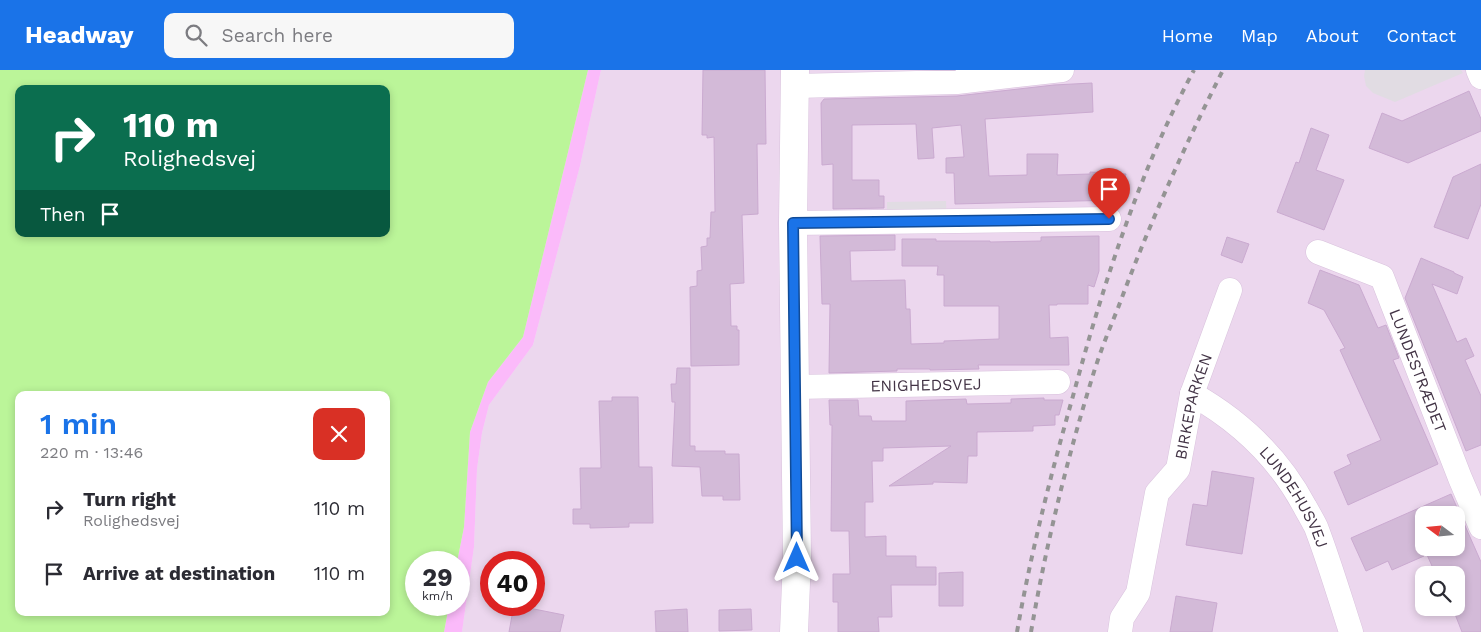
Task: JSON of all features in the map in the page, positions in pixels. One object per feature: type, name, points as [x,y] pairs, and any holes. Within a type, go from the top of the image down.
[{"type":"street","points":[[794,632],[797,558],[793,223],[796,78],[957,82],[1062,70]]},
{"type":"street","points":[[1478,70],[1481,77]]},
{"type":"street","points":[[793,223],[1109,219]]},
{"type":"street","name":"LUNDESTRÆDET","points":[[1318,252],[1382,277],[1481,527]]},
{"type":"street","name":"BIRKEPARKEN","points":[[1120,632],[1122,618],[1138,593],[1157,493],[1178,469],[1192,394],[1230,290]]},
{"type":"street","name":"ENIGHEDSVEJ","points":[[795,387],[1058,382]]},
{"type":"street","name":"LUNDEHUSVEJ","points":[[1192,394],[1214,406],[1251,436],[1272,458],[1294,487],[1316,527],[1351,632]]},
{"type":"shaded area","points":[[0,70],[588,70],[523,337],[488,382],[470,432],[464,527],[459,551],[405,551],[405,616],[447,616],[444,632],[0,632]]},
{"type":"shaded area","points":[[601,70],[1481,70],[1481,632],[462,632],[464,616],[470,616],[470,575],[474,547],[477,469],[482,433],[489,405],[533,345],[580,166]]},
{"type":"shaded area","points":[[1365,70],[1461,70],[1463,73],[1395,102],[1373,93],[1366,86]]},
{"type":"shaded area","points":[[946,201],[947,227],[887,228],[887,202]]},
{"type":"sand","points":[[588,70],[601,70],[580,166],[533,345],[489,405],[482,433],[477,469],[474,547],[470,575],[470,551],[459,551],[464,527],[470,432],[488,382],[523,337]]},
{"type":"sand","points":[[447,616],[464,616],[462,632],[444,632]]},
{"type":"building","points":[[703,70],[765,70],[766,144],[757,144],[758,214],[742,215],[744,283],[730,284],[731,326],[737,326],[737,330],[739,330],[739,365],[691,366],[690,287],[697,286],[697,271],[702,270],[701,247],[707,246],[707,238],[710,238],[711,212],[715,212],[714,137],[707,138],[707,135],[702,135]]},
{"type":"building","points":[[1092,83],[1093,112],[985,119],[989,176],[1027,175],[1027,154],[1058,154],[1057,175],[1090,174],[1090,172],[1126,174],[1118,200],[955,204],[954,173],[946,173],[946,158],[964,157],[961,125],[932,128],[934,158],[918,159],[916,124],[852,125],[852,180],[879,180],[879,196],[884,196],[884,208],[833,209],[833,164],[822,165],[821,103],[824,99],[957,96],[1054,85]]},
{"type":"building","points":[[1469,91],[1481,119],[1481,131],[1408,163],[1369,148],[1382,113],[1402,121]]},
{"type":"building","points":[[1311,128],[1329,135],[1316,170],[1344,180],[1324,230],[1277,212],[1296,162],[1299,163]]},
{"type":"building","points":[[1481,164],[1481,204],[1468,239],[1434,227],[1453,177]]},
{"type":"building","points":[[895,235],[895,250],[850,251],[851,281],[905,280],[906,309],[910,309],[911,344],[999,339],[999,306],[944,306],[944,275],[937,275],[938,266],[902,266],[902,239],[990,242],[1041,241],[1041,237],[1099,236],[1099,271],[1094,287],[1088,285],[1088,304],[1049,305],[1050,338],[1068,337],[1069,365],[978,365],[979,369],[897,369],[897,371],[829,373],[830,304],[822,304],[820,236]]},
{"type":"building","points":[[1227,237],[1249,244],[1242,263],[1221,255]]},
{"type":"building","points":[[1421,258],[1463,277],[1457,294],[1432,284],[1457,342],[1466,338],[1474,356],[1465,360],[1481,396],[1481,445],[1466,451],[1405,298]]},
{"type":"building","points":[[1320,270],[1359,285],[1378,328],[1386,325],[1399,358],[1393,360],[1438,464],[1348,505],[1334,472],[1351,464],[1347,455],[1381,440],[1340,350],[1345,348],[1324,310],[1308,303]]},
{"type":"building","points":[[677,368],[690,368],[690,446],[695,446],[695,451],[725,451],[725,454],[739,454],[740,500],[723,500],[723,496],[702,496],[700,467],[672,466],[675,402],[672,402],[671,384],[676,384]]},
{"type":"building","points":[[612,397],[638,397],[639,467],[652,467],[653,523],[629,523],[629,527],[590,528],[590,524],[573,524],[573,509],[581,509],[580,468],[601,468],[599,401],[612,401]]},
{"type":"building","points":[[1044,398],[1044,400],[1063,400],[1059,415],[1055,415],[1055,425],[1033,426],[1033,431],[977,432],[977,456],[968,456],[967,483],[933,482],[933,484],[889,486],[951,446],[883,448],[883,461],[872,461],[873,502],[865,502],[865,537],[886,536],[886,556],[916,556],[916,567],[936,567],[936,585],[891,585],[892,617],[878,617],[879,632],[838,632],[838,602],[833,602],[833,574],[850,574],[849,531],[831,531],[832,425],[830,425],[829,400],[858,400],[859,416],[871,416],[872,421],[906,421],[906,401],[966,399],[967,404],[1011,403],[1011,399]]},
{"type":"building","points":[[1212,471],[1254,478],[1242,554],[1186,545],[1193,504],[1207,506]]},
{"type":"building","points":[[1451,494],[1456,506],[1424,506]]},
{"type":"building","points":[[1415,510],[1415,556],[1424,556],[1392,570],[1388,561],[1366,571],[1351,538]]},
{"type":"building","points":[[1465,526],[1481,562],[1481,632],[1462,632],[1456,616],[1465,616],[1465,566],[1432,566],[1428,556],[1465,556]]},
{"type":"building","points":[[963,572],[963,606],[939,606],[939,573]]},
{"type":"building","points":[[1176,596],[1217,603],[1212,632],[1170,632]]},
{"type":"building","points":[[687,609],[688,632],[656,632],[655,611]]},
{"type":"building","points":[[751,609],[752,630],[719,631],[719,610]]},
{"type":"building","points":[[545,611],[564,615],[560,632],[509,632],[512,616],[545,616]]},
{"type":"railway","points":[[1017,632],[1049,484],[1110,271],[1139,189],[1156,148],[1194,70]]},
{"type":"railway","points":[[1031,632],[1058,502],[1074,438],[1099,358],[1154,217],[1194,128],[1223,70]]},
{"type":"route","points":[[797,558],[793,223],[1109,219]]}]
